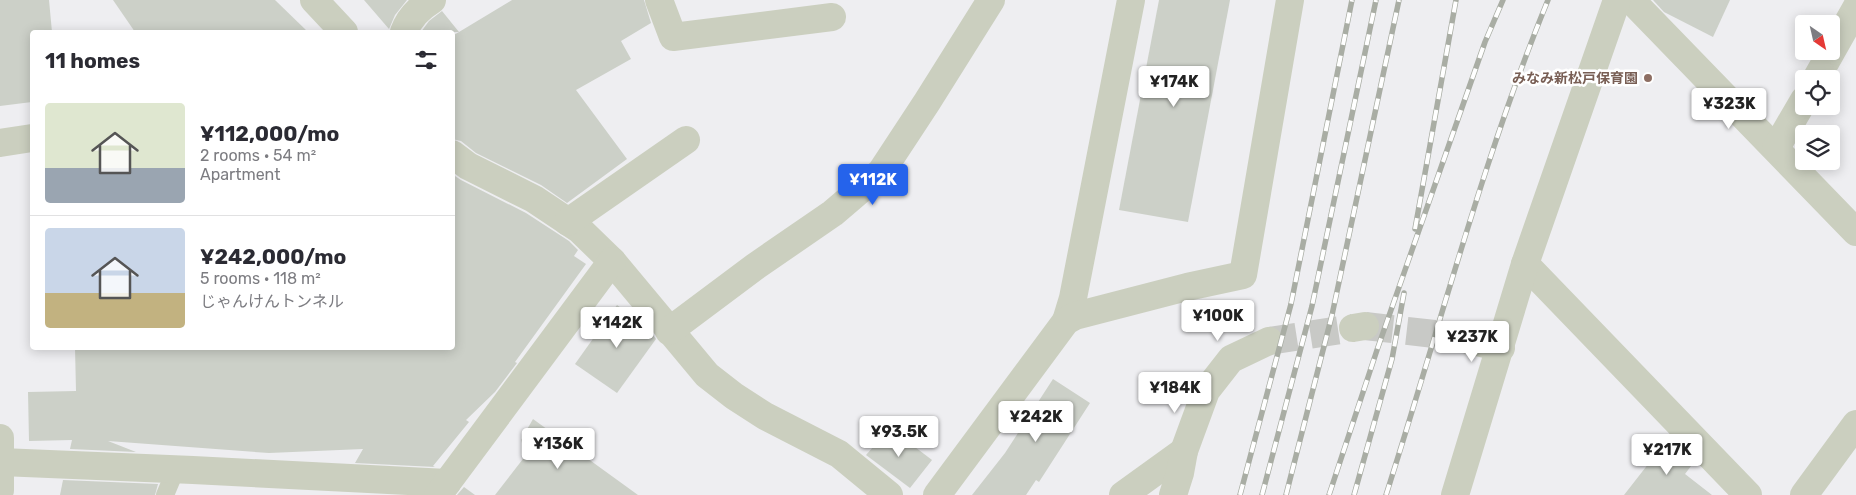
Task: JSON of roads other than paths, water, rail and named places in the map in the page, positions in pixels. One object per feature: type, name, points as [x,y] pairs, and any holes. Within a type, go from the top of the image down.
[{"type":"street","points":[[314,0],[342,30]]},
{"type":"street","points":[[405,30],[408,22],[422,7],[432,0]]},
{"type":"street","points":[[659,0],[673,37],[832,17]]},
{"type":"street","points":[[669,331],[756,266],[832,213],[880,172],[927,102],[991,0]]},
{"type":"street","points":[[1066,322],[1073,298],[1131,0]]},
{"type":"street","points":[[937,495],[1066,322],[1075,316],[1187,286],[1242,275],[1290,0]]},
{"type":"street","points":[[1455,495],[1525,264],[1617,0]]},
{"type":"street","points":[[1631,0],[1856,232]]},
{"type":"street","points":[[1821,70],[1856,8]]},
{"type":"street","points":[[1776,148],[1795,115]]},
{"type":"street","points":[[0,143],[30,138]]},
{"type":"street","points":[[568,222],[686,140]]},
{"type":"street","points":[[455,156],[468,166],[534,199],[580,229],[612,261],[707,374],[734,396],[765,416],[839,454],[890,495]]},
{"type":"street","points":[[0,490],[1,450],[303,485],[443,489],[612,261]]},
{"type":"street","points":[[1525,264],[1748,495]]},
{"type":"street","points":[[1452,336],[1501,348]]},
{"type":"street","points":[[1173,495],[1184,451],[1206,391],[1231,359],[1269,341]]},
{"type":"street","points":[[1804,495],[1856,424]]},
{"type":"street","points":[[1123,495],[1184,451]]},
{"type":"lane","points":[[166,495],[176,469]]},
{"type":"tunnel","points":[[1365,326],[1452,336]]},
{"type":"tunnel","points":[[1269,341],[1353,328]]},
{"type":"railway","points":[[1240,495],[1291,304],[1352,0]]},
{"type":"railway","points":[[1262,495],[1312,306],[1376,0]]},
{"type":"railway","points":[[1286,495],[1332,315],[1399,0]]},
{"type":"railway","points":[[1415,229],[1456,0]]},
{"type":"railway","points":[[1329,495],[1377,350],[1485,42],[1503,0]]},
{"type":"railway","points":[[1386,495],[1502,122],[1548,0]]},
{"type":"railway","points":[[1354,495],[1392,359],[1404,293]]},
{"type":"place","name":"みなみ新松戸保育園","points":[[1648,78]]}]
